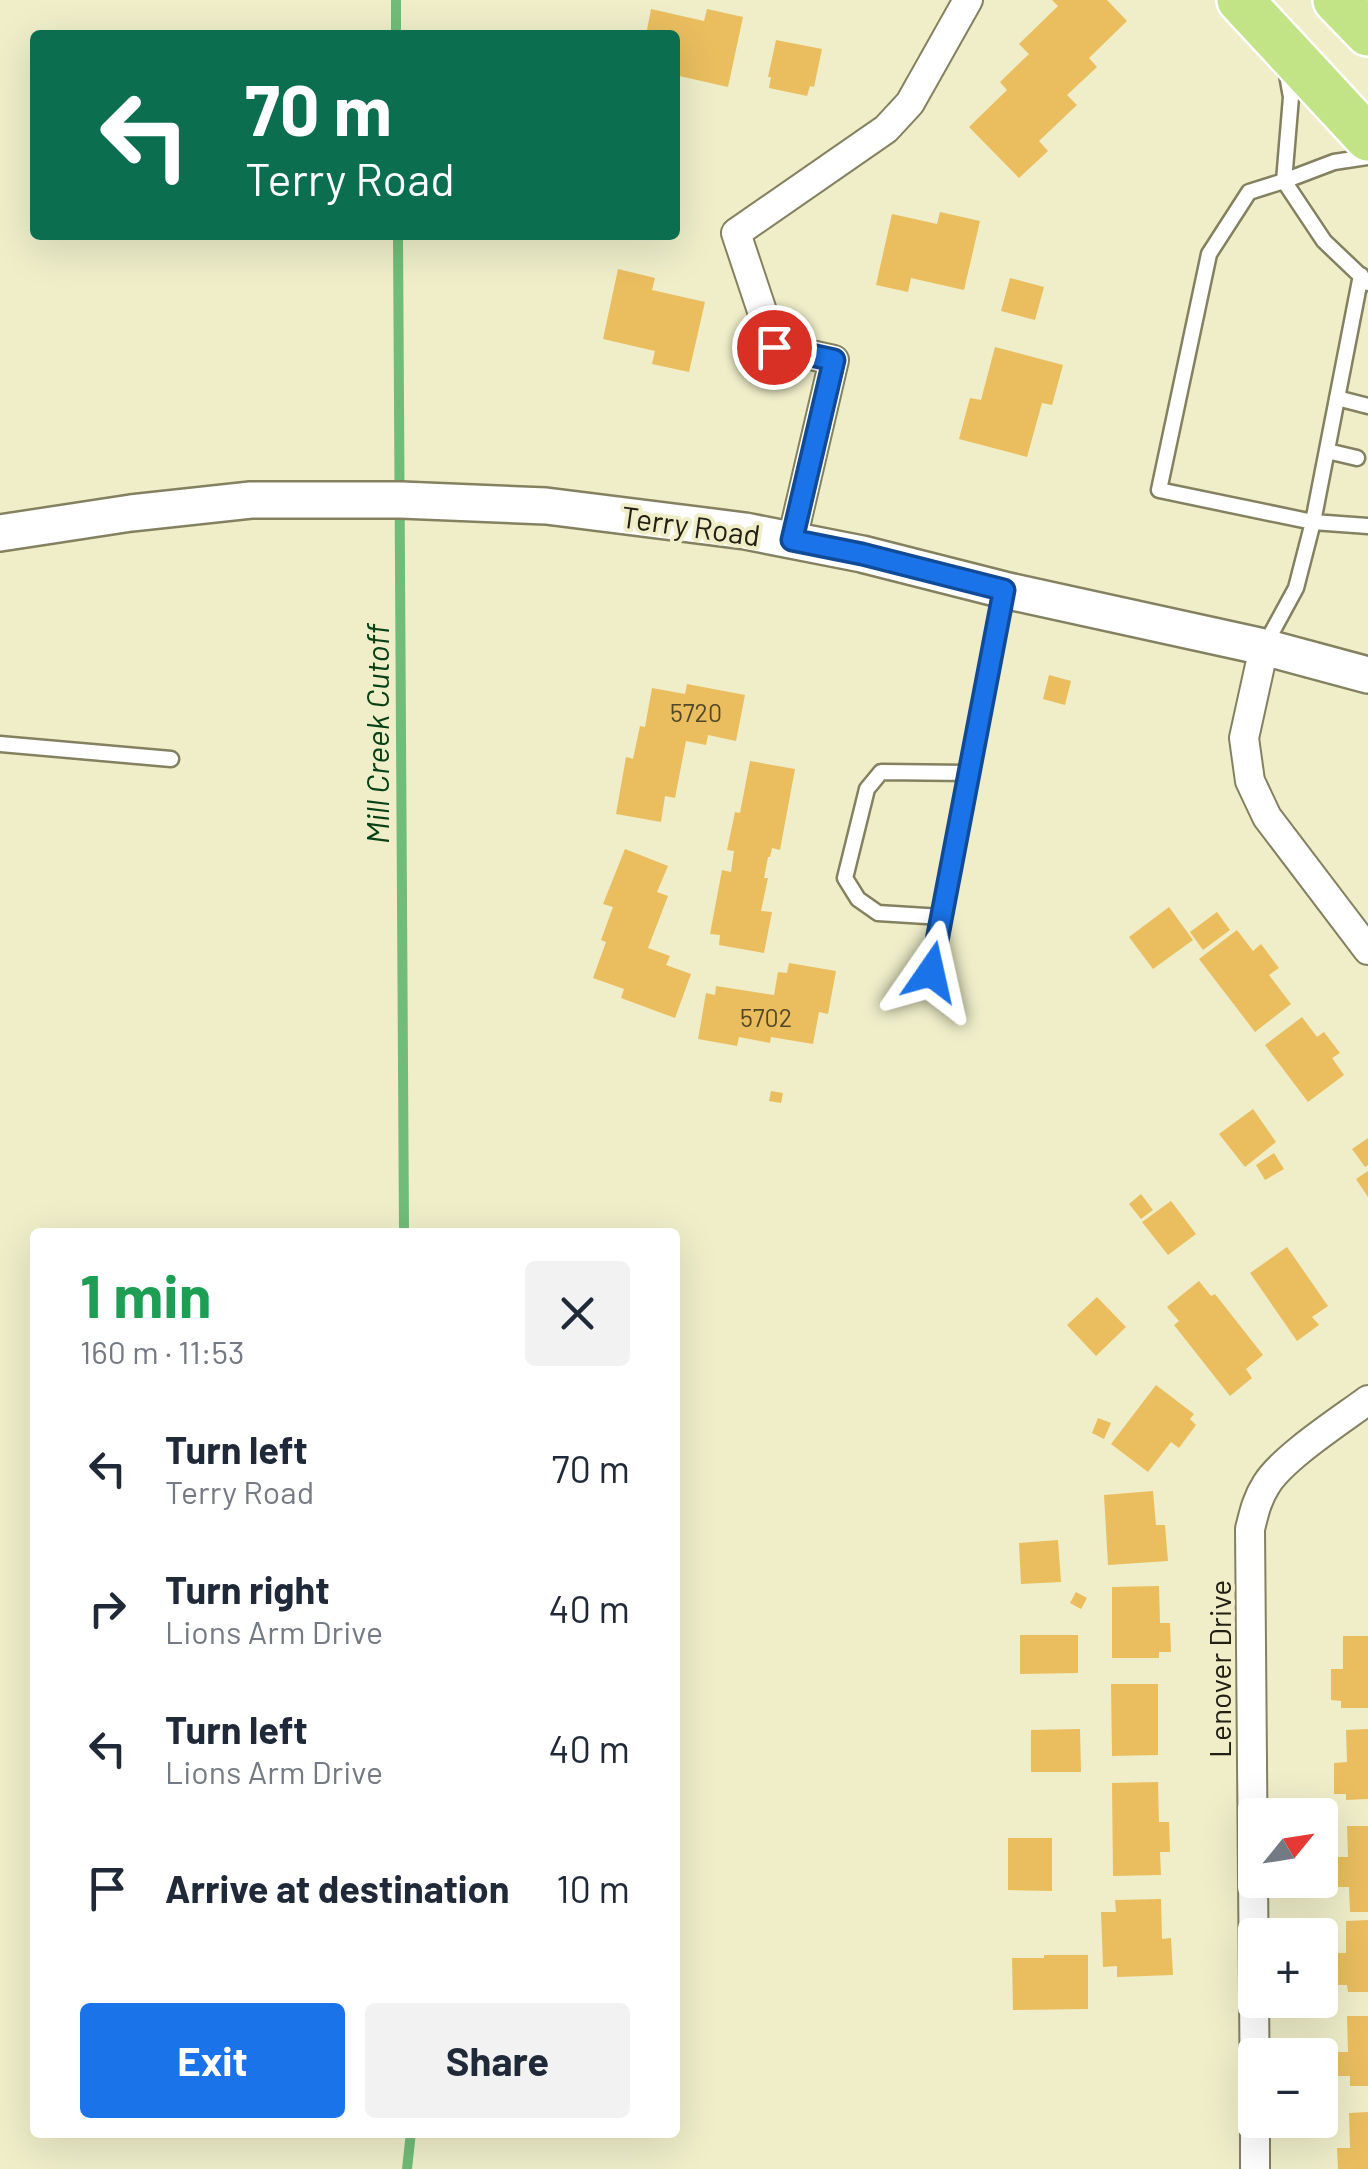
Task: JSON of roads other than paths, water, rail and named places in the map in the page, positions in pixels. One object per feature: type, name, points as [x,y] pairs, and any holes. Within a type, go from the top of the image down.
[{"type":"highway","points":[[1240,0],[1368,138]]},
{"type":"highway","points":[[1336,0],[1368,34]]},
{"type":"street","points":[[792,540],[834,360],[774,347],[736,233],[886,129],[910,103],[968,0]]},
{"type":"street","name":"Terry Road","points":[[0,533],[251,500],[401,500],[546,506],[745,531],[862,554],[1368,675]]},
{"type":"street","points":[[1264,648],[1244,738],[1250,782],[1267,817],[1368,950]]},
{"type":"street","name":"Lenover Drive","points":[[1254,2038],[1250,1529],[1268,1481],[1368,1400]]},
{"type":"street","points":[[1255,2138],[1256,2169]]},
{"type":"lane","points":[[1264,648],[1296,588],[1364,279],[1324,241],[1284,181],[1291,89],[1280,44]]},
{"type":"lane","points":[[1368,157],[1334,162],[1249,192],[1209,254],[1159,490],[1253,512],[1368,526]]},
{"type":"lane","points":[[1337,398],[1368,406]]},
{"type":"lane","points":[[1327,451],[1357,458]]},
{"type":"lane","points":[[931,972],[1004,590]]},
{"type":"lane","points":[[0,744],[171,759]]},
{"type":"lane","points":[[942,916],[878,914],[858,899],[845,878],[867,789],[881,772],[969,772]]},
{"type":"waterway","name":"Mill Creek Cutoff","points":[[396,0],[396,30]]},
{"type":"waterway","name":"Mill Creek Cutoff","points":[[398,240],[404,1228]]},
{"type":"waterway","name":"Mill Creek Cutoff","points":[[407,2169],[410,2138]]}]
